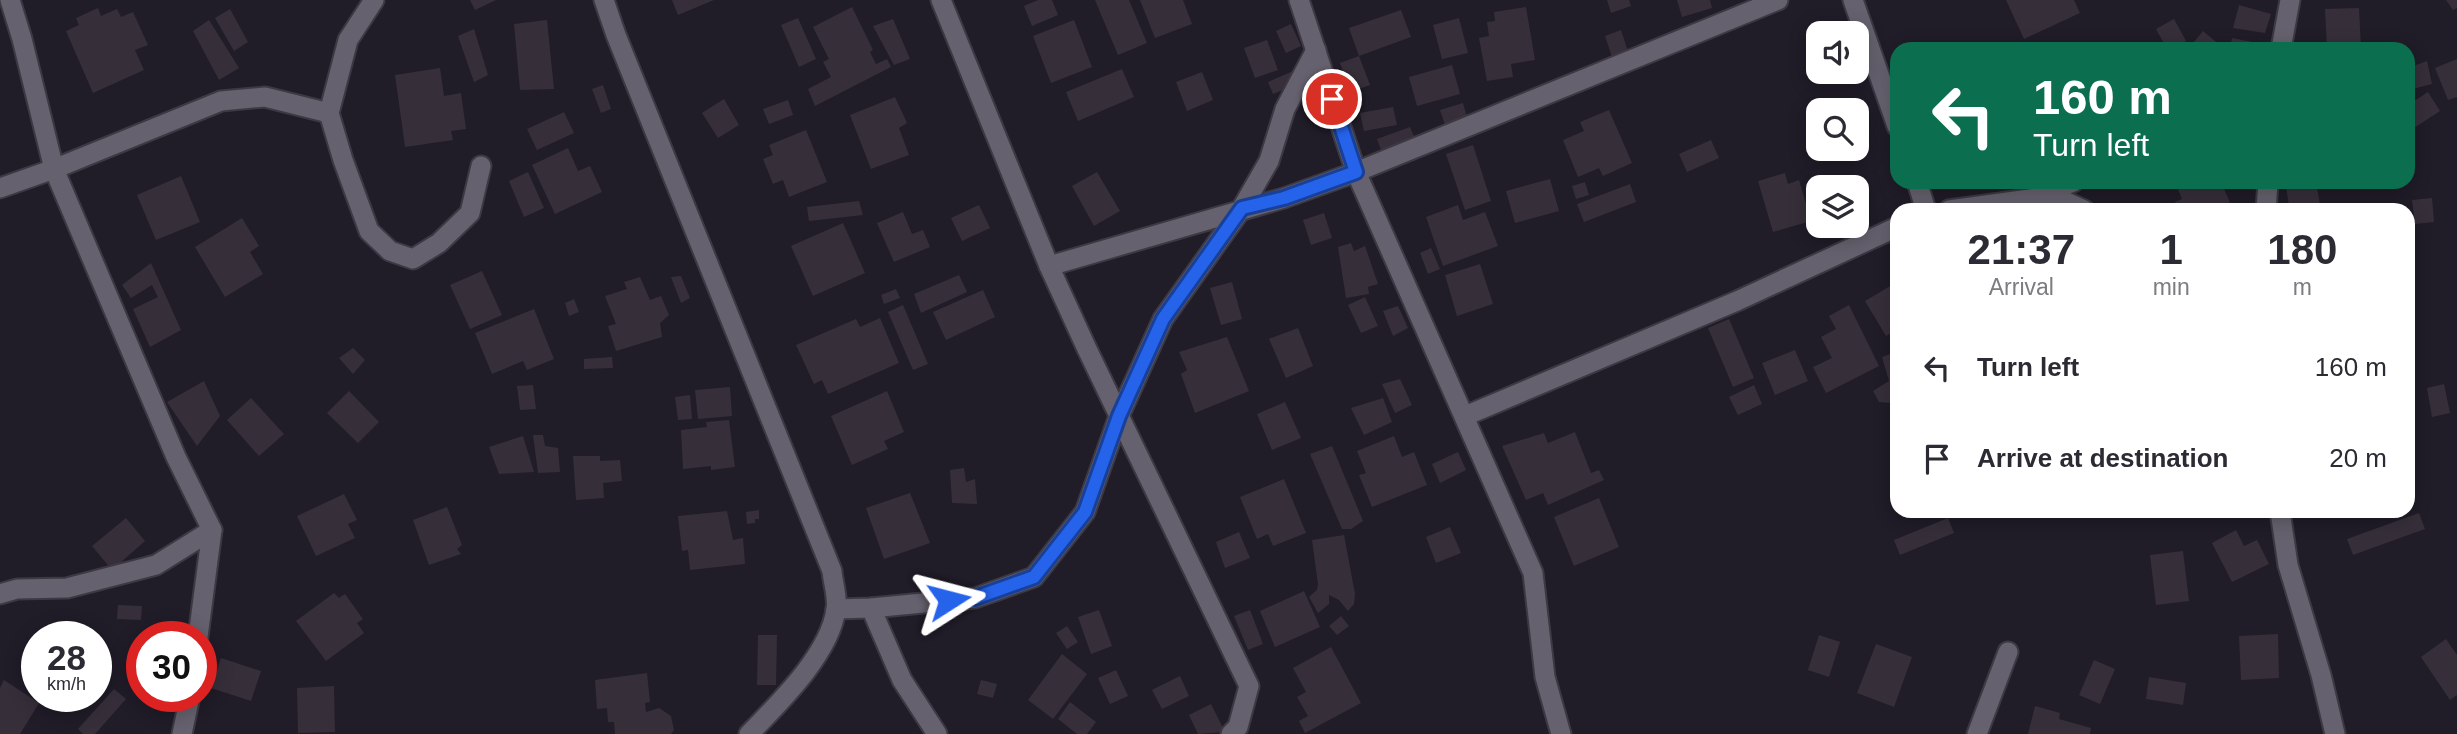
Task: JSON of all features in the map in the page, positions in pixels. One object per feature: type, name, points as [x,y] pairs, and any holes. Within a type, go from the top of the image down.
[{"type":"street","points":[[10,0],[54,169],[176,457],[212,530],[200,621]]},
{"type":"street","points":[[374,0],[348,40],[329,113],[369,231],[390,251],[413,259],[439,243],[470,213],[481,166]]},
{"type":"street","points":[[604,0],[832,571],[836,609],[824,644],[794,688],[749,734]]},
{"type":"street","points":[[941,0],[1049,266],[1249,686],[1238,727],[1231,734]]},
{"type":"street","points":[[1299,0],[1356,172],[1533,573],[1545,677],[1561,734]]},
{"type":"street","points":[[1049,266],[1284,198],[1356,172],[1778,0]]},
{"type":"street","points":[[1853,0],[1890,106]]},
{"type":"street","points":[[2282,42],[2290,0]]},
{"type":"street","points":[[836,609],[975,598],[1034,577],[1085,512],[1119,416],[1163,319],[1242,208],[1269,162],[1285,109],[1316,50]]},
{"type":"street","points":[[0,188],[54,169],[221,100],[265,97],[329,113]]},
{"type":"street","points":[[2036,198],[2057,189]]},
{"type":"street","points":[[2000,203],[2036,198],[2069,203]]},
{"type":"street","points":[[1465,416],[1737,301],[1890,231]]},
{"type":"street","points":[[2281,518],[2288,565],[2321,675],[2335,734]]},
{"type":"street","points":[[0,594],[17,589],[68,588],[156,565],[212,530]]},
{"type":"street","points":[[871,608],[901,680],[937,734]]},
{"type":"street","points":[[1978,734],[2008,652]]},
{"type":"street","points":[[182,734],[187,712]]},
{"type":"building","points":[[470,0],[496,0],[475,10]]},
{"type":"building","points":[[672,0],[714,0],[678,15]]},
{"type":"building","points":[[1038,0],[1052,0],[1058,15],[1032,26],[1024,6]]},
{"type":"building","points":[[1095,0],[1129,0],[1147,43],[1118,55]]},
{"type":"building","points":[[1140,0],[1183,0],[1192,24],[1155,38]]},
{"type":"building","points":[[1607,0],[1629,0],[1631,6],[1611,13]]},
{"type":"building","points":[[1677,0],[1710,0],[1712,8],[1682,17]]},
{"type":"building","points":[[2006,0],[2074,0],[2080,13],[2024,39]]},
{"type":"building","points":[[2446,0],[2457,0],[2457,8],[2453,10]]},
{"type":"building","points":[[2239,5],[2271,14],[2265,33],[2233,28]]},
{"type":"building","points":[[852,7],[873,50],[870,52],[876,64],[887,59],[891,67],[815,106],[808,89],[831,77],[823,62],[829,59],[813,27]]},
{"type":"building","points":[[1526,7],[1535,60],[1511,64],[1513,77],[1487,81],[1479,38],[1489,36],[1487,22],[1495,21],[1494,12]]},
{"type":"building","points":[[98,8],[101,16],[117,9],[121,17],[133,12],[148,45],[135,50],[144,70],[93,93],[66,31],[79,25],[76,18]]},
{"type":"building","points":[[2359,8],[2361,42],[2327,42],[2325,9]]},
{"type":"building","points":[[230,9],[248,42],[234,51],[215,18]]},
{"type":"building","points":[[1401,10],[1411,37],[1359,56],[1349,28]]},
{"type":"building","points":[[798,18],[816,59],[799,67],[781,25]]},
{"type":"building","points":[[1459,18],[1468,53],[1442,59],[1433,25]]},
{"type":"building","points":[[893,19],[910,59],[894,65],[873,26]]},
{"type":"building","points":[[2174,19],[2186,41],[2163,42],[2156,29]]},
{"type":"building","points":[[209,20],[239,68],[219,80],[193,31]]},
{"type":"building","points":[[547,20],[554,89],[520,90],[514,24]]},
{"type":"building","points":[[1074,20],[1092,67],[1051,83],[1033,36]]},
{"type":"building","points":[[1291,24],[1301,46],[1286,53],[1276,31]]},
{"type":"building","points":[[474,29],[488,75],[474,82],[458,36]]},
{"type":"building","points":[[1621,30],[1628,52],[1612,57],[1605,36]]},
{"type":"building","points":[[2203,31],[2216,42],[2194,42]]},
{"type":"building","points":[[2232,38],[2252,42],[2231,42]]},
{"type":"building","points":[[1267,40],[1278,70],[1255,78],[1244,48]]},
{"type":"building","points":[[1359,56],[1370,85],[1351,92],[1340,63]]},
{"type":"building","points":[[2457,59],[2457,97],[2448,100],[2435,68]]},
{"type":"building","points":[[2427,61],[2432,84],[2415,88],[2415,65]]},
{"type":"building","points":[[1452,65],[1460,94],[1417,106],[1409,77]]},
{"type":"building","points":[[440,68],[444,96],[461,93],[466,129],[451,131],[453,140],[405,147],[395,75]]},
{"type":"building","points":[[1122,69],[1134,97],[1078,121],[1066,92]]},
{"type":"building","points":[[1293,71],[1298,84],[1273,94],[1268,82]]},
{"type":"building","points":[[1202,72],[1213,100],[1187,111],[1176,82]]},
{"type":"building","points":[[603,85],[611,109],[601,113],[592,89]]},
{"type":"building","points":[[2428,92],[2440,111],[2415,127],[2415,100]]},
{"type":"building","points":[[895,97],[907,123],[899,128],[909,155],[871,169],[850,115]]},
{"type":"building","points":[[724,99],[739,125],[718,138],[702,113]]},
{"type":"building","points":[[788,100],[793,115],[769,124],[763,109]]},
{"type":"building","points":[[1463,103],[1468,121],[1446,128],[1440,110]]},
{"type":"building","points":[[1393,107],[1397,125],[1364,131],[1360,113]]},
{"type":"building","points":[[1609,110],[1632,163],[1603,176],[1599,168],[1578,177],[1563,140],[1584,131],[1580,122]]},
{"type":"building","points":[[564,112],[574,133],[537,150],[527,129]]},
{"type":"building","points":[[1410,127],[1416,141],[1382,153],[1377,139]]},
{"type":"building","points":[[806,130],[827,182],[789,197],[783,180],[773,184],[763,159],[773,155],[769,145]]},
{"type":"building","points":[[1711,140],[1719,158],[1687,172],[1679,154]]},
{"type":"building","points":[[1473,145],[1491,201],[1465,210],[1446,154]]},
{"type":"building","points":[[568,148],[578,171],[590,166],[602,192],[555,214],[532,165]]},
{"type":"building","points":[[528,172],[544,208],[524,217],[509,181]]},
{"type":"building","points":[[1097,172],[1120,211],[1094,226],[1072,186]]},
{"type":"building","points":[[1785,173],[1788,184],[1799,180],[1806,204],[1806,222],[1773,232],[1758,181]]},
{"type":"building","points":[[181,176],[200,222],[156,240],[137,195]]},
{"type":"building","points":[[1550,179],[1559,211],[1515,223],[1506,191]]},
{"type":"building","points":[[1585,182],[1589,195],[1576,199],[1572,186]]},
{"type":"building","points":[[1630,184],[1636,202],[1584,222],[1577,204]]},
{"type":"building","points":[[2178,189],[2224,189],[2230,203],[2176,203],[2182,199]]},
{"type":"building","points":[[2286,189],[2317,189],[2320,203],[2289,203]]},
{"type":"building","points":[[2432,198],[2434,222],[2415,224],[2415,203],[2412,200]]},
{"type":"building","points":[[859,201],[863,215],[809,221],[807,207]]},
{"type":"building","points":[[979,205],[990,228],[962,241],[951,218]]},
{"type":"building","points":[[1458,205],[1463,220],[1485,212],[1498,246],[1443,266],[1426,217]]},
{"type":"building","points":[[903,212],[912,234],[923,230],[930,247],[894,262],[877,223]]},
{"type":"building","points":[[1324,213],[1332,238],[1311,245],[1303,220]]},
{"type":"building","points":[[242,218],[259,246],[250,252],[263,274],[225,297],[195,247]]},
{"type":"building","points":[[843,223],[865,273],[813,296],[791,246]]},
{"type":"building","points":[[1351,243],[1354,251],[1365,246],[1378,284],[1368,287],[1369,294],[1346,298],[1338,247]]},
{"type":"building","points":[[1431,248],[1440,269],[1428,274],[1420,253]]},
{"type":"building","points":[[151,263],[181,330],[150,347],[133,309],[158,297],[152,285],[131,298],[122,285]]},
{"type":"building","points":[[1480,264],[1493,304],[1457,316],[1445,275]]},
{"type":"building","points":[[482,271],[502,315],[470,329],[450,285]]},
{"type":"building","points":[[959,275],[967,292],[921,313],[914,294]]},
{"type":"building","points":[[681,276],[690,298],[681,303],[671,277]]},
{"type":"building","points":[[640,277],[650,300],[661,296],[669,315],[660,323],[662,337],[616,351],[608,326],[616,324],[605,296],[627,289],[624,282]]},
{"type":"building","points":[[1232,282],[1242,319],[1221,325],[1210,288]]},
{"type":"building","points":[[1890,286],[1890,334],[1886,336],[1865,301]]},
{"type":"building","points":[[896,289],[900,298],[884,304],[881,295]]},
{"type":"building","points":[[983,290],[995,317],[946,340],[933,312]]},
{"type":"building","points":[[1365,297],[1378,326],[1361,333],[1348,305]]},
{"type":"building","points":[[574,299],[579,312],[569,316],[565,303]]},
{"type":"building","points":[[903,305],[928,364],[913,370],[888,312]]},
{"type":"building","points":[[1849,305],[1879,366],[1826,393],[1813,367],[1832,358],[1821,337],[1836,329],[1829,316]]},
{"type":"building","points":[[1398,306],[1408,328],[1393,336],[1383,311]]},
{"type":"building","points":[[534,309],[554,359],[527,370],[523,361],[492,374],[475,333]]},
{"type":"building","points":[[880,318],[899,363],[828,394],[822,380],[814,384],[796,345],[856,319],[860,327]]},
{"type":"building","points":[[1729,319],[1754,378],[1733,387],[1708,328]]},
{"type":"building","points":[[1298,328],[1313,366],[1286,378],[1269,339]]},
{"type":"building","points":[[1227,337],[1249,391],[1195,413],[1181,374],[1187,370],[1179,352]]},
{"type":"building","points":[[353,348],[365,360],[353,374],[339,358]]},
{"type":"building","points":[[1795,350],[1808,381],[1775,395],[1762,363]]},
{"type":"building","points":[[1890,354],[1890,403],[1879,402],[1873,391],[1889,381],[1882,357]]},
{"type":"building","points":[[612,357],[613,368],[584,369],[584,359]]},
{"type":"building","points":[[1400,379],[1412,405],[1395,413],[1382,384]]},
{"type":"building","points":[[204,381],[220,416],[197,446],[167,402]]},
{"type":"building","points":[[2444,384],[2450,413],[2432,417],[2427,388]]},
{"type":"building","points":[[533,385],[536,409],[520,410],[517,386]]},
{"type":"building","points":[[1754,385],[1762,404],[1738,415],[1729,397]]},
{"type":"building","points":[[730,387],[732,416],[698,419],[695,390]]},
{"type":"building","points":[[349,391],[379,422],[358,443],[327,413]]},
{"type":"building","points":[[887,391],[904,432],[884,441],[888,449],[852,465],[831,416]]},
{"type":"building","points":[[690,395],[692,419],[678,420],[675,397]]},
{"type":"building","points":[[251,398],[284,434],[259,456],[227,420]]},
{"type":"building","points":[[1383,398],[1392,422],[1364,435],[1351,408]]},
{"type":"building","points":[[1285,402],[1301,438],[1272,450],[1257,414]]},
{"type":"building","points":[[729,420],[735,467],[683,469],[681,430],[707,427],[706,422]]},
{"type":"building","points":[[1575,432],[1591,473],[1599,470],[1604,480],[1548,505],[1543,493],[1526,500],[1502,446],[1544,433],[1548,443]]},
{"type":"building","points":[[533,435],[543,435],[545,446],[558,448],[560,472],[538,473]]},
{"type":"building","points":[[523,436],[534,472],[499,474],[489,447]]},
{"type":"building","points":[[1394,436],[1402,457],[1414,452],[1427,485],[1372,507],[1359,475],[1366,473],[1357,451]]},
{"type":"building","points":[[1332,446],[1363,521],[1351,529],[1342,529],[1310,454]]},
{"type":"building","points":[[1458,452],[1466,470],[1440,483],[1432,464]]},
{"type":"building","points":[[573,456],[600,456],[600,461],[620,460],[622,481],[603,483],[604,498],[576,500]]},
{"type":"building","points":[[964,468],[966,482],[975,479],[977,504],[952,503],[950,470]]},
{"type":"building","points":[[1284,479],[1306,533],[1273,546],[1268,534],[1257,539],[1240,497]]},
{"type":"building","points":[[910,493],[930,543],[884,559],[866,508]]},
{"type":"building","points":[[344,494],[357,520],[348,524],[355,538],[316,556],[297,516]]},
{"type":"building","points":[[1599,498],[1619,547],[1574,566],[1554,517]]},
{"type":"building","points":[[447,507],[462,545],[457,549],[461,554],[429,565],[413,520]]},
{"type":"building","points":[[759,510],[759,519],[755,519],[755,523],[747,524],[746,512]]},
{"type":"building","points":[[727,511],[733,540],[743,538],[745,564],[690,570],[688,550],[682,551],[678,516]]},
{"type":"building","points":[[2419,513],[2425,529],[2353,555],[2347,539],[2405,518],[2415,518],[2415,514]]},
{"type":"building","points":[[126,518],[145,541],[112,570],[92,546]]},
{"type":"building","points":[[1948,518],[1954,533],[1900,555],[1894,540]]},
{"type":"building","points":[[1450,527],[1461,553],[1436,563],[1426,537]]},
{"type":"building","points":[[2236,530],[2244,546],[2257,540],[2269,564],[2232,582],[2212,543]]},
{"type":"building","points":[[1239,532],[1250,558],[1225,568],[1216,542]]},
{"type":"building","points":[[1344,535],[1355,594],[1354,604],[1348,611],[1339,600],[1329,595],[1329,604],[1318,613],[1309,597],[1317,590],[1318,584],[1312,540]]},
{"type":"building","points":[[2183,551],[2189,601],[2156,605],[2150,555]]},
{"type":"building","points":[[1304,591],[1320,627],[1275,647],[1260,611]]},
{"type":"building","points":[[334,593],[339,598],[345,594],[363,619],[357,623],[364,633],[326,661],[296,621]]},
{"type":"building","points":[[118,605],[142,606],[141,620],[117,619]]},
{"type":"building","points":[[1099,610],[1112,646],[1091,654],[1078,617]]},
{"type":"building","points":[[1250,610],[1263,644],[1248,650],[1234,616]]},
{"type":"building","points":[[1341,616],[1349,626],[1337,635],[1329,626]]},
{"type":"building","points":[[1067,626],[1078,642],[1067,649],[1056,633]]},
{"type":"building","points":[[2278,634],[2279,678],[2241,680],[2239,636]]},
{"type":"building","points":[[758,635],[777,635],[776,685],[757,685]]},
{"type":"building","points":[[1819,635],[1840,642],[1829,677],[1808,670]]},
{"type":"building","points":[[2446,639],[2457,655],[2457,695],[2450,700],[2421,657]]},
{"type":"building","points":[[1876,644],[1912,657],[1894,707],[1857,693]]},
{"type":"building","points":[[1331,647],[1361,703],[1305,733],[1299,721],[1308,716],[1297,697],[1306,692],[1293,668]]},
{"type":"building","points":[[1062,654],[1087,674],[1053,719],[1028,700]]},
{"type":"building","points":[[221,658],[261,671],[251,701],[217,690],[217,670]]},
{"type":"building","points":[[2094,660],[2115,669],[2100,704],[2079,695]]},
{"type":"building","points":[[1116,670],[1128,696],[1110,704],[1098,678]]},
{"type":"building","points":[[647,673],[650,702],[645,703],[646,712],[659,708],[671,716],[674,730],[671,734],[615,734],[614,722],[608,722],[607,708],[597,709],[595,680]]},
{"type":"building","points":[[1180,676],[1189,696],[1162,709],[1152,690]]},
{"type":"building","points":[[2149,677],[2186,683],[2183,705],[2146,699]]},
{"type":"building","points":[[4,680],[21,691],[21,712],[33,712],[20,734],[0,734],[0,688]]},
{"type":"building","points":[[981,680],[997,684],[993,698],[977,694]]},
{"type":"building","points":[[334,686],[335,732],[298,733],[297,688]]},
{"type":"building","points":[[114,689],[126,699],[95,734],[83,734],[78,729],[93,712],[112,712]]},
{"type":"building","points":[[1070,702],[1096,722],[1087,734],[1077,734],[1058,719]]},
{"type":"building","points":[[1211,704],[1225,732],[1198,734],[1189,715]]},
{"type":"building","points":[[2035,706],[2060,713],[2059,719],[2091,728],[2090,734],[2028,734]]},
{"type":"route","points":[[949,600],[975,598],[1034,577],[1085,512],[1119,416],[1163,319],[1242,208],[1284,198],[1356,172],[1332,99]]}]
